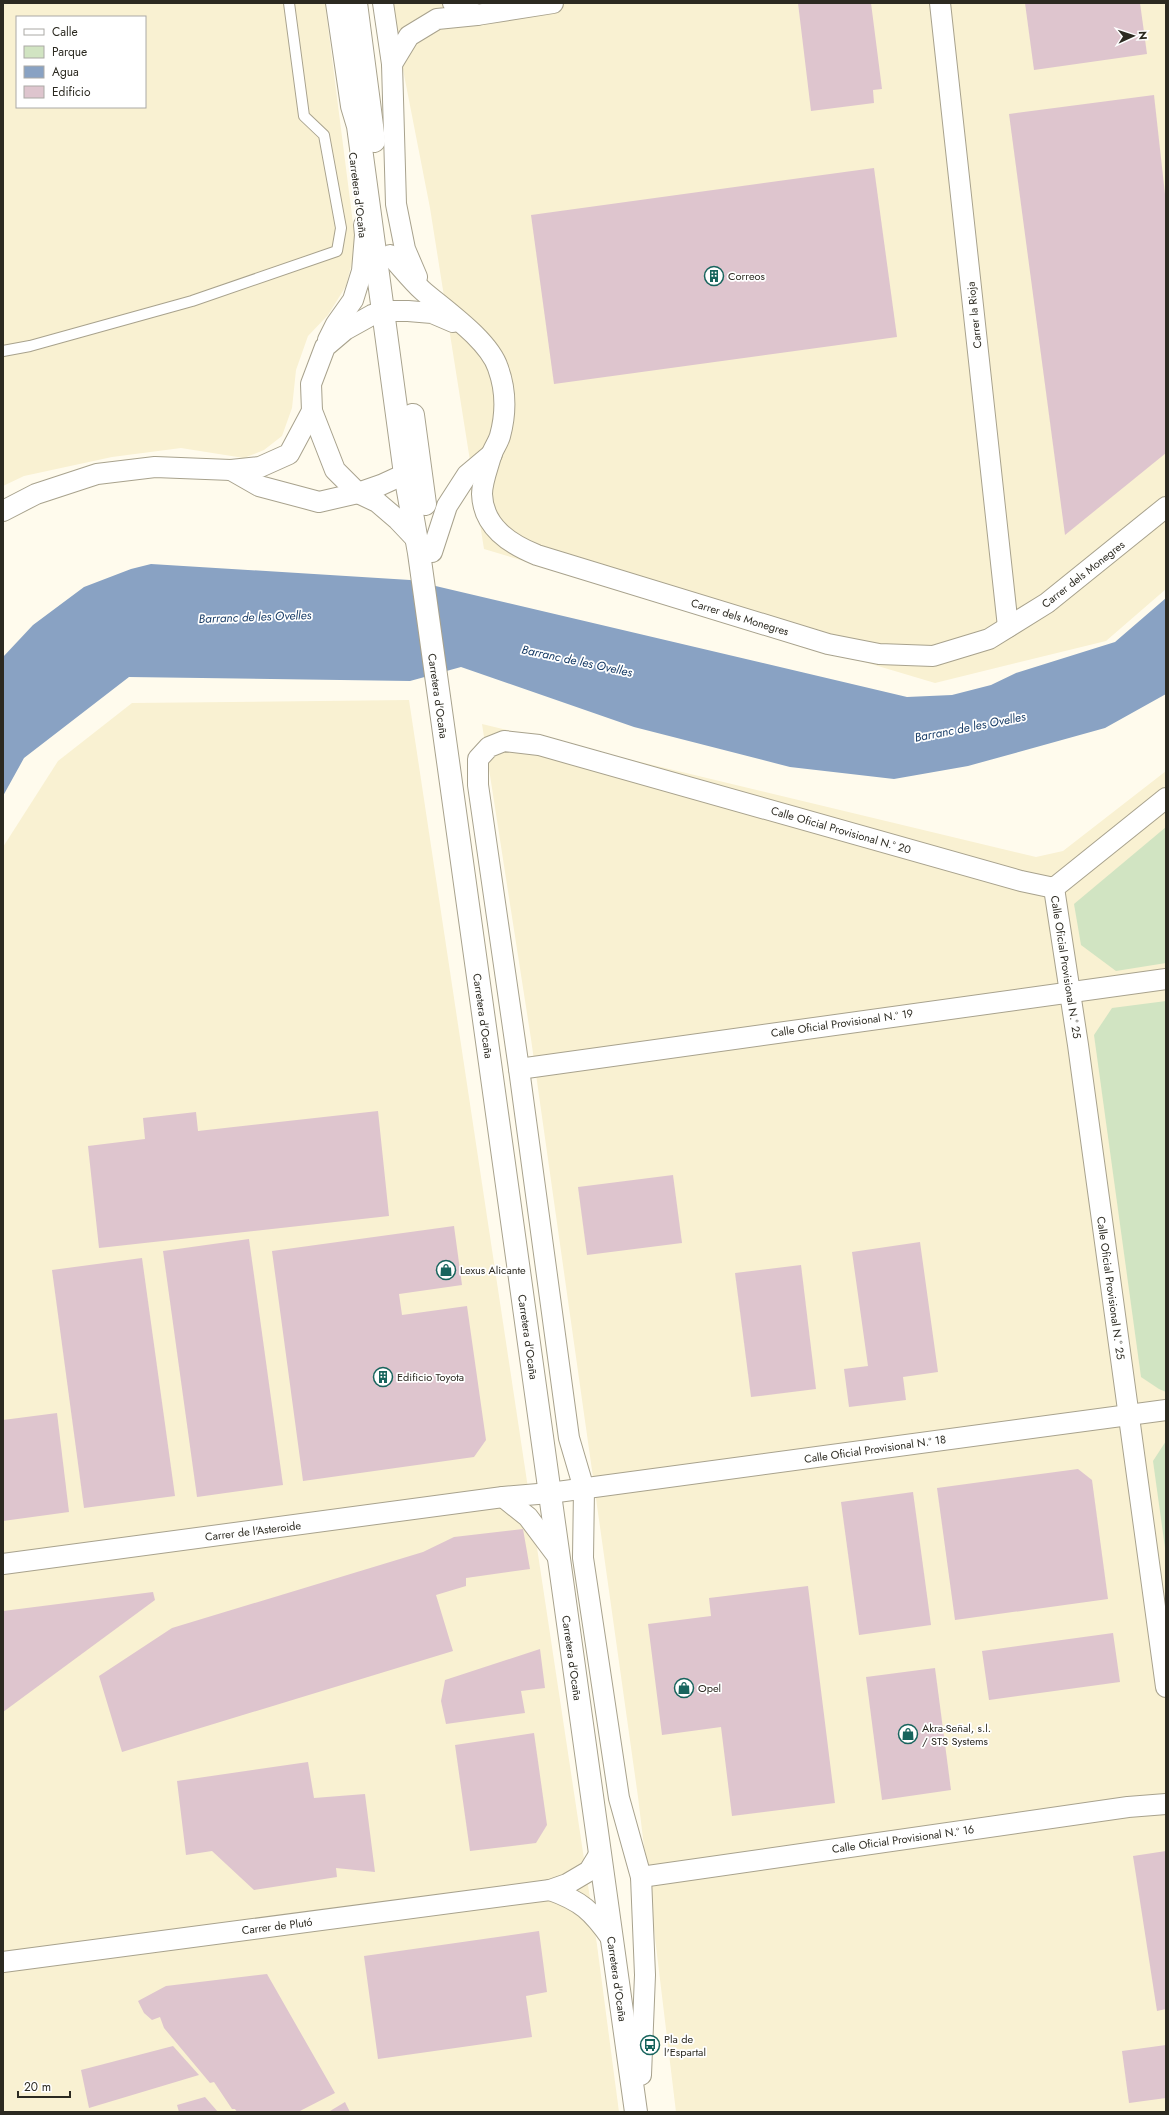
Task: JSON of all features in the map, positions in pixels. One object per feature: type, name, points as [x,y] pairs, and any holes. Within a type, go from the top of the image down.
[{"type":"main road","name":"Carretera d'Ocaña","points":[[337,3],[352,106],[358,126],[418,457],[422,548]]},
{"type":"main road","name":"Carretera d'Ocaña","points":[[356,3],[390,255],[392,310],[405,474],[422,548],[444,687],[554,1493],[646,2112]]},
{"type":"main road","name":"Carretera d'Ocaña","points":[[554,1493],[558,1557],[636,2112]]},
{"type":"street","points":[[383,3],[392,64],[396,204],[405,249],[422,290]]},
{"type":"street","points":[[453,3],[477,15]]},
{"type":"street","points":[[392,64],[409,36],[437,19],[477,15],[553,3]]},
{"type":"street","name":"Carrer la Rioja","points":[[940,3],[1008,627]]},
{"type":"street","name":"Carretera d'Ocaña","points":[[352,106],[349,126],[365,235],[362,271],[353,300],[336,324],[311,384],[312,411],[335,470],[358,493],[376,502],[422,548],[467,474],[492,454]]},
{"type":"street","points":[[386,225],[396,204]]},
{"type":"street","points":[[390,255],[422,290],[469,329]]},
{"type":"street","name":"Carretera d'Ocaña","points":[[326,347],[345,330],[372,314],[392,310],[432,313],[469,329]]},
{"type":"street","name":"Carrer dels Monegres","points":[[469,329],[498,366],[504,388],[504,413],[500,438],[492,454],[482,493],[486,512],[498,531],[515,547],[828,644],[880,654],[933,656],[990,639],[1047,603],[1166,507]]},
{"type":"street","points":[[3,511],[36,494],[97,474],[155,467],[231,470],[260,467],[289,454],[312,411]]},
{"type":"street","points":[[231,470],[259,486],[319,502],[358,493],[405,474],[418,457]]},
{"type":"street","name":"Calle Oficial Provisional N.º 20","points":[[489,747],[504,741],[540,745],[1013,878],[1054,888]]},
{"type":"street","name":"Carretera d'Ocaña","points":[[489,747],[478,759],[478,785],[519,1069],[569,1438],[584,1489],[583,1558],[618,1798],[641,1877],[645,1975],[640,2075]]},
{"type":"street","points":[[1054,888],[1166,798]]},
{"type":"street","name":"Calle Oficial Provisional N.º 25","points":[[1054,888],[1071,992],[1166,1687]]},
{"type":"street","name":"Calle Oficial Provisional N.º 19","points":[[519,1069],[1166,980]]},
{"type":"street","name":"Calle Oficial Provisional N.º 18","points":[[554,1493],[1166,1410]]},
{"type":"street","name":"Carrer de l'Asteroide","points":[[3,1564],[503,1498],[554,1493]]},
{"type":"street","points":[[503,1498],[528,1518],[558,1557]]},
{"type":"street","name":"Calle Oficial Provisional N.º 16","points":[[641,1877],[1128,1807],[1166,1804]]},
{"type":"street","name":"Carrer de Plutó","points":[[3,1962],[550,1890],[567,1884],[589,1870],[600,1853]]},
{"type":"street","name":"Carrer de Plutó","points":[[550,1890],[573,1898],[584,1906],[600,1922],[612,1938]]},
{"type":"lane","points":[[3,351],[30,346],[192,301],[337,251],[341,228],[324,135],[304,116],[289,3]]},
{"type":"shaded area","points":[[3,3],[325,3],[356,247],[346,286],[328,315],[308,336],[296,370],[292,408],[282,436],[264,450],[244,458],[181,448],[112,457],[24,476],[3,486]]},
{"type":"shaded area","points":[[390,3],[1166,3],[1166,589],[1106,641],[935,683],[484,549],[430,208]]},
{"type":"shaded area","points":[[409,700],[597,1945],[619,2112],[3,2112],[3,847],[58,761],[132,703]]},
{"type":"shaded area","points":[[482,724],[1036,857],[1063,851],[1166,771],[1166,2112],[676,2112],[638,1797],[531,1039]]},
{"type":"green space","points":[[1166,827],[1166,963],[1116,971],[1081,945],[1074,904]]},
{"type":"green space","points":[[1166,1001],[1166,1392],[1141,1377],[1094,1035],[1112,1008]]},
{"type":"green space","points":[[1166,1441],[1166,1555],[1153,1461]]},
{"type":"water","name":"Barranc de les Ovelles","points":[[151,564],[410,580],[907,697],[952,695],[991,685],[1016,673],[1115,642],[1166,598],[1166,694],[1105,728],[968,766],[894,779],[790,767],[634,727],[461,667],[410,681],[129,677],[24,758],[3,796],[3,657],[33,625],[84,587],[131,569]]},
{"type":"building","points":[[798,3],[871,3],[882,89],[873,90],[874,103],[811,111]]},
{"type":"building","points":[[1025,3],[1140,3],[1147,54],[1034,70]]},
{"type":"building","points":[[1154,95],[1166,203],[1166,453],[1065,535],[1009,114]]},
{"type":"building","name":"Correos","points":[[874,168],[897,337],[554,384],[531,215]]},
{"type":"building","points":[[378,1111],[389,1216],[99,1248],[88,1146],[145,1139],[143,1118],[196,1112],[198,1131]]},
{"type":"building","points":[[673,1175],[682,1243],[587,1255],[578,1187]]},
{"type":"building","name":"Edificio Toyota","points":[[454,1226],[462,1285],[399,1294],[402,1315],[467,1306],[486,1440],[474,1457],[303,1481],[272,1251]]},
{"type":"building","points":[[249,1239],[283,1485],[197,1497],[163,1251]]},
{"type":"building","points":[[920,1242],[938,1372],[903,1377],[906,1400],[849,1407],[844,1369],[868,1366],[852,1252]]},
{"type":"building","points":[[142,1258],[175,1496],[84,1508],[52,1270]]},
{"type":"building","points":[[801,1265],[816,1389],[751,1397],[735,1273]]},
{"type":"building","points":[[57,1413],[69,1512],[3,1521],[3,1420]]},
{"type":"building","points":[[1078,1469],[1092,1480],[1108,1599],[955,1620],[937,1488]]},
{"type":"building","points":[[913,1492],[931,1625],[859,1635],[841,1502]]},
{"type":"building","points":[[523,1529],[530,1569],[466,1578],[466,1586],[436,1595],[453,1651],[122,1752],[99,1676],[172,1628],[423,1552],[454,1537]]},
{"type":"building","points":[[808,1586],[835,1803],[732,1816],[721,1727],[662,1735],[648,1624],[711,1616],[709,1598]]},
{"type":"building","points":[[153,1592],[155,1600],[3,1712],[3,1611]]},
{"type":"building","points":[[1113,1633],[1120,1682],[989,1700],[982,1651]]},
{"type":"building","points":[[540,1649],[545,1688],[521,1691],[525,1713],[446,1724],[441,1701],[445,1680]]},
{"type":"building","name":"Akra-Señal, s.l. / STS Systems","points":[[935,1668],[951,1790],[882,1800],[866,1677]]},
{"type":"building","points":[[534,1733],[547,1825],[536,1843],[470,1851],[455,1745]]},
{"type":"building","points":[[308,1762],[314,1798],[365,1794],[375,1872],[336,1868],[337,1877],[254,1890],[212,1851],[186,1855],[177,1781]]},
{"type":"building","points":[[1166,1851],[1166,2009],[1157,2011],[1133,1856]]},
{"type":"building","points":[[539,1931],[547,1992],[526,1996],[532,2037],[378,2059],[364,1956]]},
{"type":"building","points":[[267,1974],[335,2093],[298,2112],[237,2112],[235,2109],[232,2109],[214,2082],[210,2083],[164,2028],[160,2017],[152,2020],[144,2013],[138,2001],[166,1986]]},
{"type":"building","points":[[1166,2045],[1166,2098],[1129,2103],[1122,2051]]},
{"type":"building","points":[[173,2046],[199,2075],[89,2108],[81,2070]]},
{"type":"building","points":[[205,2097],[218,2112],[179,2112],[177,2105]]},
{"type":"building","points":[[345,2102],[350,2112],[327,2112],[330,2111]]},
{"type":"place","name":"Correos","points":[[714,276]]},
{"type":"place","name":"Lexus Alicante","points":[[446,1270]]},
{"type":"place","name":"Edificio Toyota","points":[[383,1377]]},
{"type":"place","name":"Opel","points":[[684,1688]]},
{"type":"place","name":"Akra-Señal, s.l. / STS Systems","points":[[908,1734]]},
{"type":"place","name":"Pla de l'Espartal","points":[[650,2045]]}]
